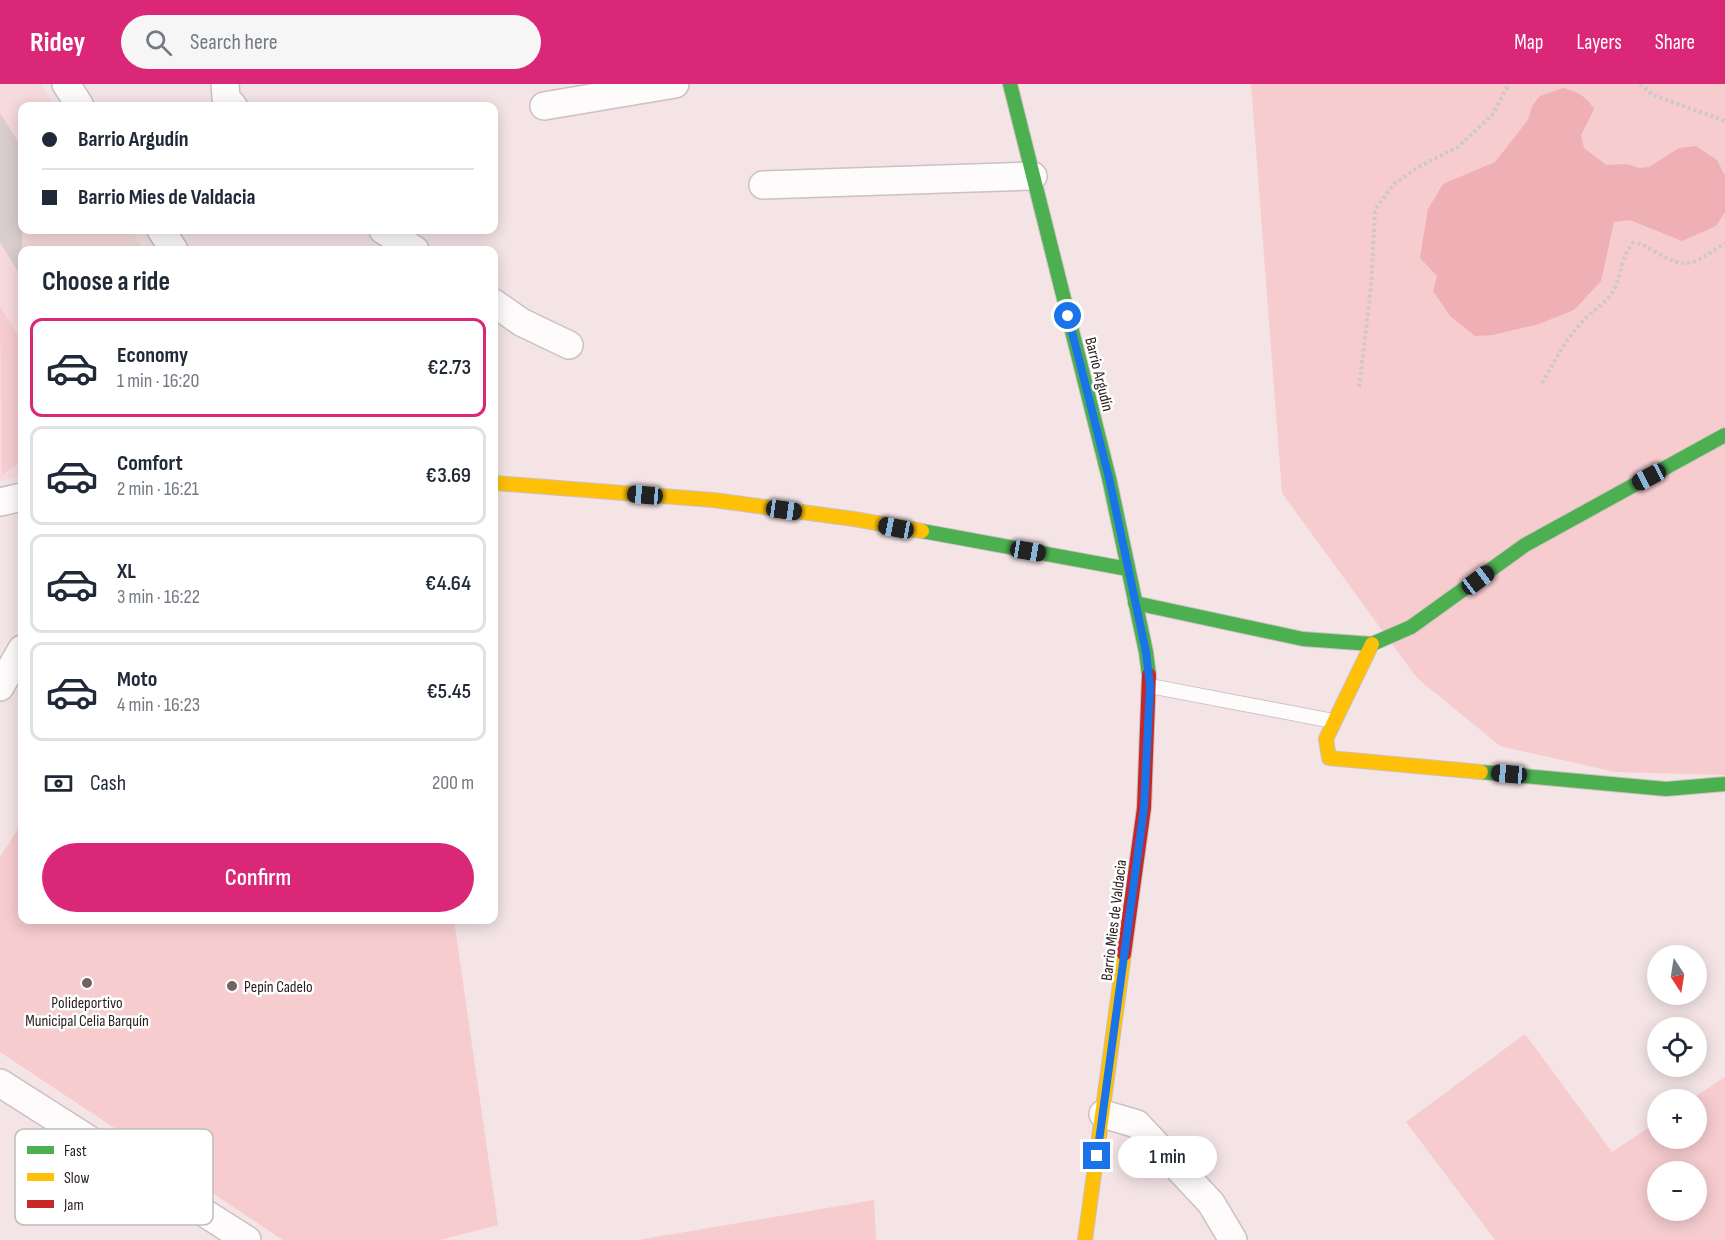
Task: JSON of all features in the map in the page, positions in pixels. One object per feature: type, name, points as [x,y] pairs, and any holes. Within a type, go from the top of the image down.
[{"type":"street","points":[[66,84],[77,102]]},
{"type":"street","points":[[225,84],[226,98],[230,102]]},
{"type":"street","points":[[544,106],[675,84]]},
{"type":"street","name":"Barrio Argudín","points":[[1010,84],[1109,478],[1135,603]]},
{"type":"street","points":[[763,185],[1033,176]]},
{"type":"street","points":[[389,234],[409,246]]},
{"type":"street","points":[[498,306],[521,322],[569,345]]},
{"type":"street","points":[[1135,603],[1303,639],[1372,644],[1411,627],[1525,545],[1725,435]]},
{"type":"street","points":[[498,483],[737,503],[854,519],[1128,569]]},
{"type":"street","points":[[0,502],[18,498]]},
{"type":"street","name":"Barrio Mies de Valdacia","points":[[1085,1240],[1144,808],[1150,686],[1146,652],[1135,603]]},
{"type":"street","points":[[1372,644],[1326,739],[1329,758],[1666,789],[1725,784]]},
{"type":"street","points":[[0,687],[18,657]]},
{"type":"street","points":[[0,1083],[72,1129]]},
{"type":"street","points":[[1103,1114],[1137,1124],[1211,1203],[1233,1240]]},
{"type":"street","points":[[213,1218],[247,1240]]},
{"type":"lane","points":[[1150,686],[1333,721]]},
{"type":"path","points":[[1359,387],[1371,288],[1375,210],[1394,184],[1418,167],[1458,147],[1492,115],[1509,84]]},
{"type":"path","points":[[1640,84],[1653,95],[1725,121]]},
{"type":"path","points":[[1542,383],[1568,339],[1585,319],[1605,304],[1615,288],[1628,249],[1633,243],[1639,243],[1667,259],[1684,265],[1697,261],[1725,243]]},
{"type":"shaded area","points":[[0,84],[40,84],[51,102],[18,102],[18,234],[134,234],[141,246],[18,246],[18,477],[0,481]]},
{"type":"shaded area","points":[[1251,84],[1725,84],[1725,775],[1615,772],[1500,746],[1417,678],[1282,493]]},
{"type":"shaded area","points":[[1563,88],[1581,95],[1594,109],[1581,135],[1584,148],[1606,165],[1627,164],[1639,168],[1649,167],[1679,148],[1696,146],[1717,160],[1725,176],[1725,212],[1716,226],[1682,241],[1630,220],[1614,222],[1601,281],[1574,310],[1539,324],[1493,335],[1475,336],[1450,316],[1433,291],[1437,276],[1420,258],[1428,209],[1443,184],[1495,162],[1528,120],[1532,106],[1540,96]]},
{"type":"shaded area","points":[[0,307],[18,336],[18,464],[2,475]]},
{"type":"shaded area","name":"Pepín Cadelo","points":[[18,829],[18,924],[455,924],[498,1225],[440,1240],[283,1240],[213,1193],[213,1129],[116,1129],[0,1052],[0,857]]},
{"type":"shaded area","points":[[1525,1034],[1612,1152],[1647,1129],[1647,1149],[1707,1149],[1707,1089],[1725,1077],[1725,1240],[1495,1240],[1406,1122]]},
{"type":"shaded area","points":[[874,1200],[876,1240],[638,1240]]},
{"type":"building","points":[[0,113],[18,142],[18,234],[22,234],[22,246],[18,246],[18,271],[0,242]]},
{"type":"traffic: fast","points":[[1010,84],[1109,478],[1149,675]]},
{"type":"traffic: fast","points":[[1135,603],[1303,639],[1372,644],[1411,627],[1525,545],[1725,435]]},
{"type":"traffic: fast","points":[[922,531],[1128,569]]},
{"type":"traffic: fast","points":[[1481,772],[1666,789],[1725,784]]},
{"type":"traffic: slow","points":[[498,483],[713,500],[854,519],[922,531]]},
{"type":"traffic: slow","points":[[1372,644],[1326,739],[1329,758],[1481,772]]},
{"type":"traffic: slow","points":[[1085,1240],[1124,954]]},
{"type":"traffic: jam","points":[[1124,954],[1144,808],[1149,675]]},
{"type":"place","name":"Polideportivo Municipal Celia Barquín","points":[[87,983]]},
{"type":"place","name":"Pepín Cadelo","points":[[232,986]]},
{"type":"route","points":[[1068,316],[1109,478],[1146,652],[1150,686],[1144,808],[1097,1156]]}]
